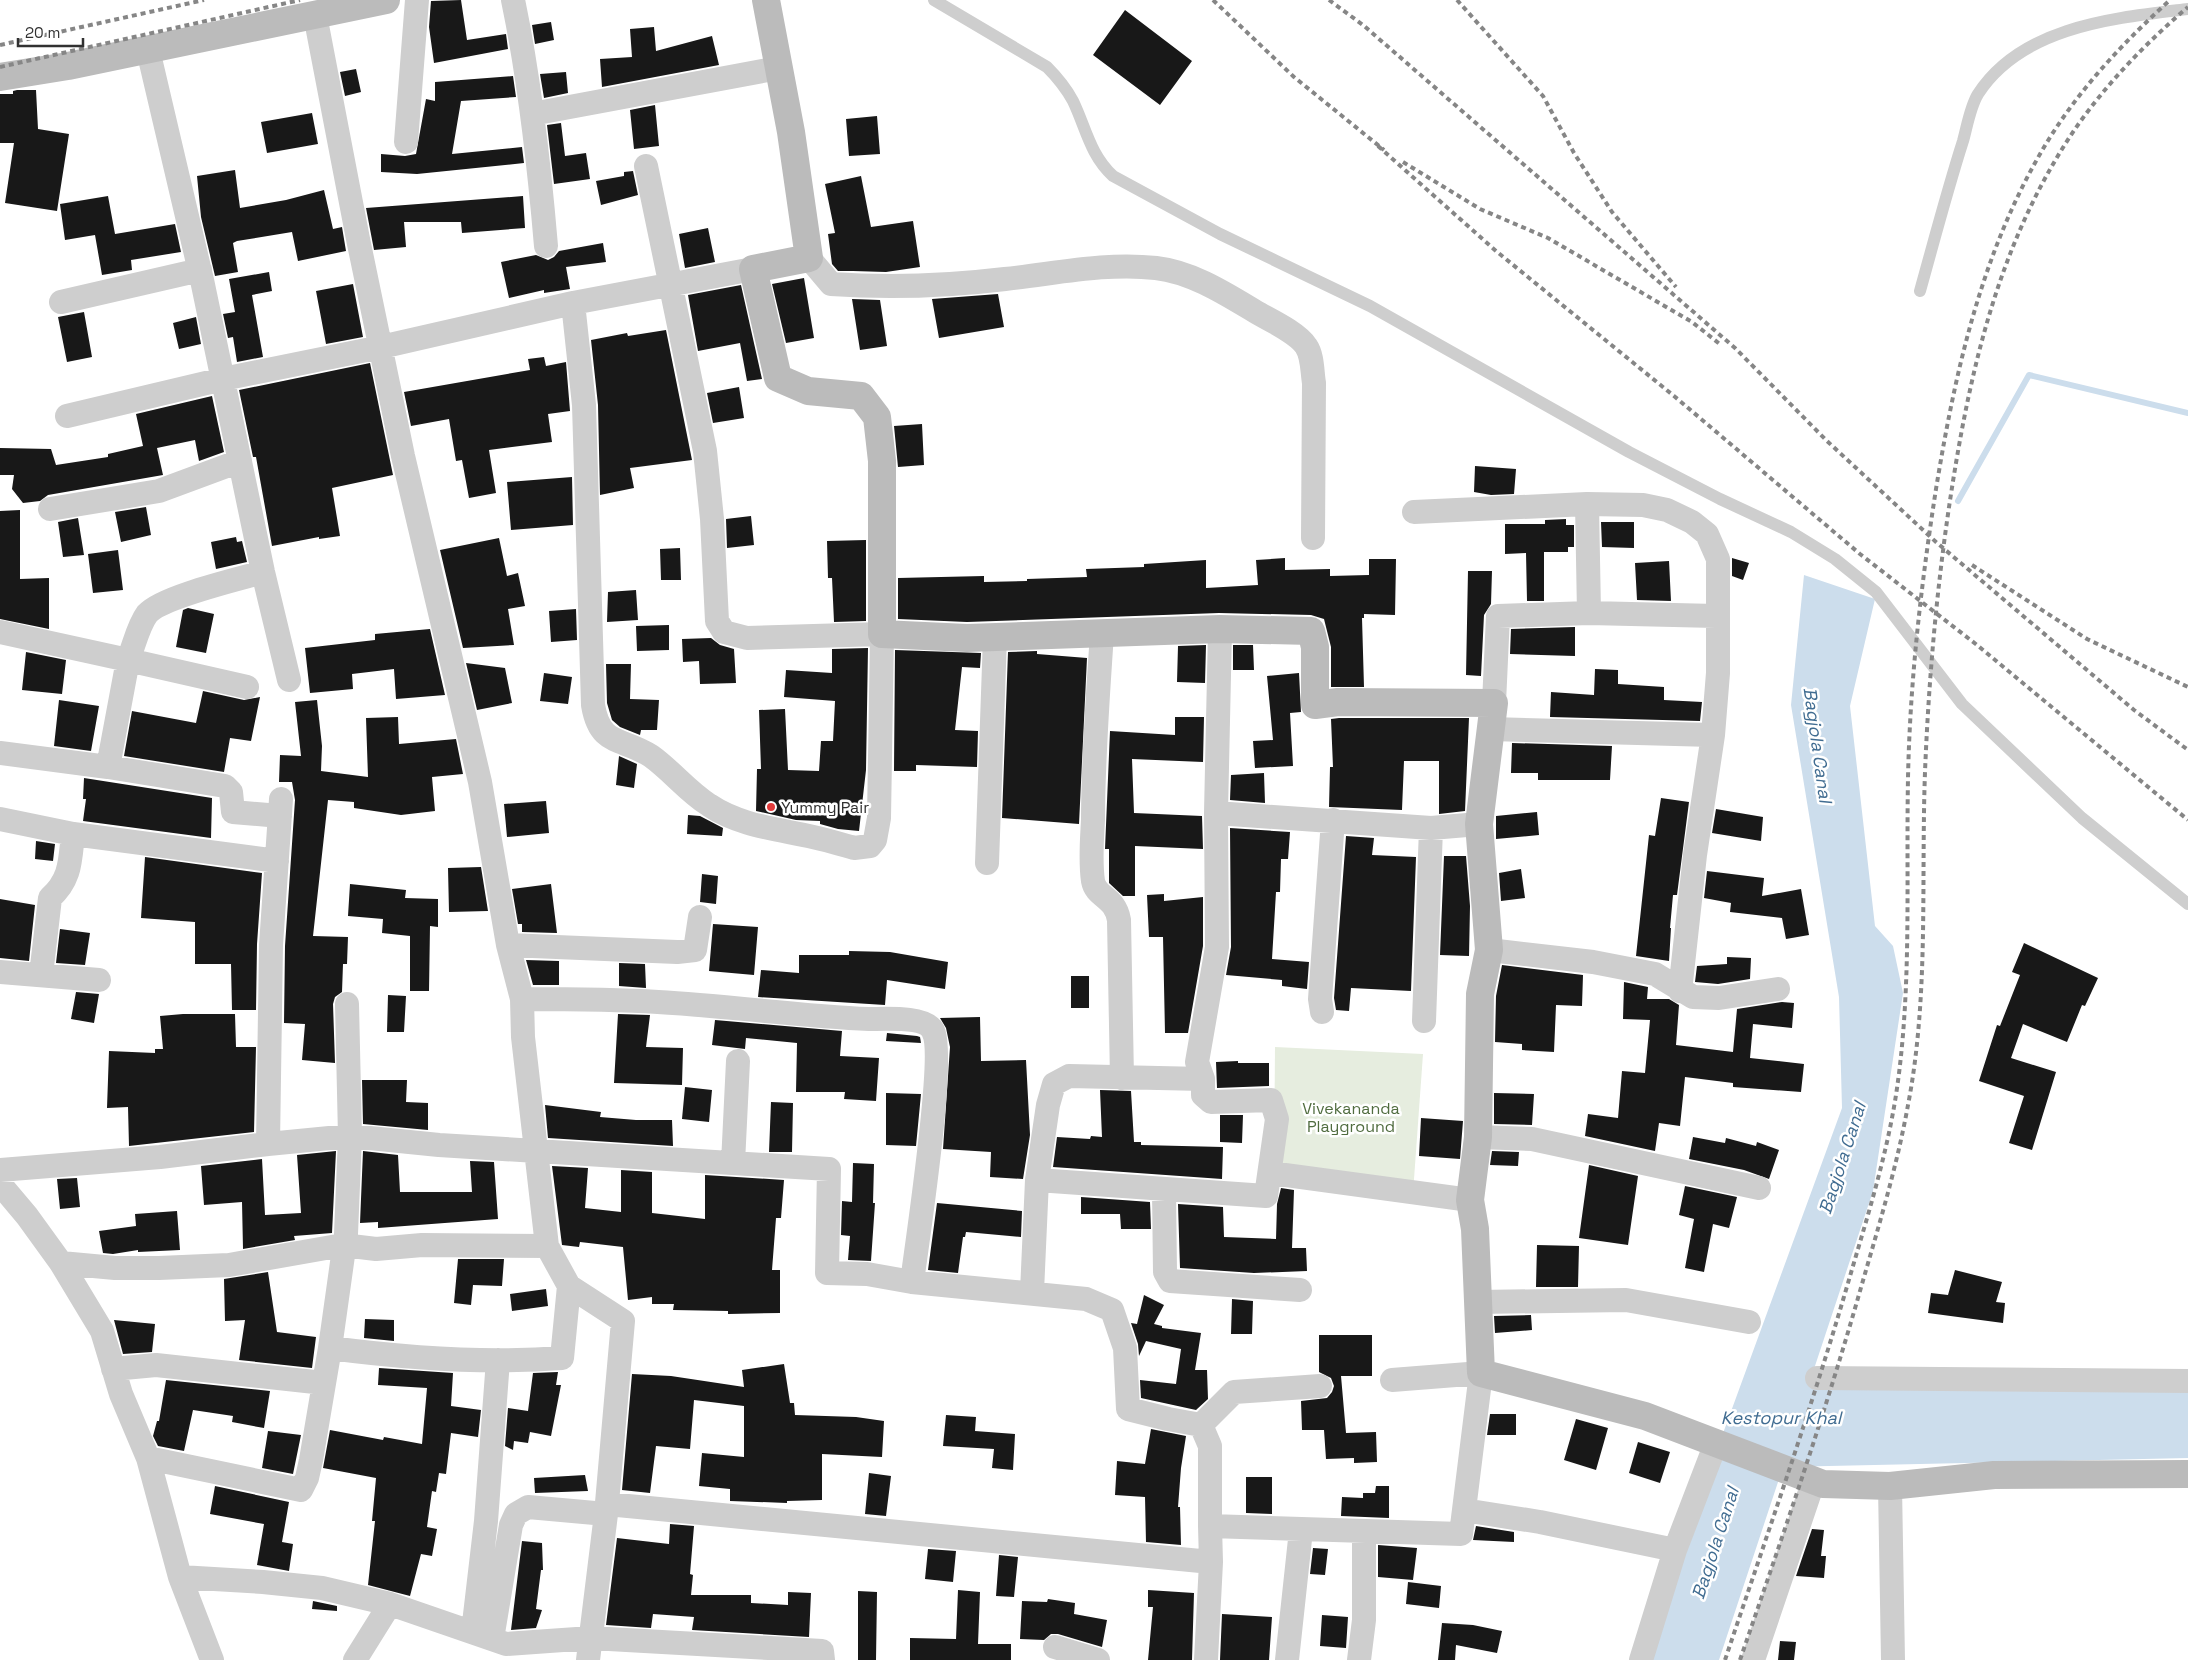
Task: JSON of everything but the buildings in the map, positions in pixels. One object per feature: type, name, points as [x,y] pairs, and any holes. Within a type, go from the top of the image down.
[{"type":"street","points":[[0,77],[148,50],[386,0]]},
{"type":"street","points":[[406,142],[417,0]]},
{"type":"street","points":[[513,0],[525,59],[546,246]]},
{"type":"street","points":[[766,0],[791,132],[809,258],[830,284],[874,287],[980,282],[1120,266],[1157,268],[1176,272],[1208,285],[1290,332],[1306,346],[1314,383],[1312,538]]},
{"type":"street","points":[[315,15],[403,456],[480,782],[508,945],[522,999],[523,1036],[546,1246],[569,1286],[623,1321],[606,1509],[590,1649]]},
{"type":"street","points":[[148,50],[200,270],[263,572],[289,680]]},
{"type":"street","points":[[532,114],[779,68]]},
{"type":"street","points":[[646,166],[705,451],[712,519],[715,605],[720,626],[724,632],[747,638],[882,634],[967,638],[1220,629],[1311,631],[1315,647],[1315,705],[1338,702],[1713,736]]},
{"type":"street","points":[[67,416],[222,379],[381,347],[573,303],[809,258]]},
{"type":"street","points":[[573,303],[584,405],[593,705],[595,720],[601,731],[609,737],[648,755],[673,773],[709,805],[734,819],[854,848],[870,846],[875,840],[879,818],[882,461],[877,417],[861,396],[808,392],[778,378],[753,268]]},
{"type":"street","points":[[61,302],[200,270]]},
{"type":"street","points":[[50,509],[159,491],[240,461]]},
{"type":"street","points":[[1587,504],[1589,613]]},
{"type":"street","points":[[1414,512],[1587,504],[1643,505],[1667,510],[1692,522],[1708,534],[1718,560],[1716,616],[1718,673],[1713,736],[1695,855],[1680,991]]},
{"type":"street","points":[[108,767],[128,660],[144,618],[153,608],[183,596],[263,572]]},
{"type":"street","points":[[1210,1526],[1461,1534],[1481,1372],[1475,1229],[1470,1200],[1478,1136],[1480,994],[1489,950],[1480,824],[1492,716],[1498,616],[1589,613],[1716,616]]},
{"type":"street","points":[[1037,1180],[1266,1196],[1277,1119],[1271,1100],[1211,1102],[1203,1095],[1203,1079],[1197,1062],[1218,947],[1216,813],[1220,629]]},
{"type":"street","points":[[0,632],[248,687]]},
{"type":"street","points":[[1102,633],[1093,802],[1092,870],[1094,883],[1098,891],[1114,903],[1119,920],[1122,1078]]},
{"type":"street","points":[[987,863],[995,637]]},
{"type":"street","points":[[0,753],[108,767],[225,786],[231,792],[233,812],[280,808],[271,945],[268,1144]]},
{"type":"street","points":[[1216,813],[1431,828],[1480,824]]},
{"type":"street","points":[[0,818],[74,834],[277,860]]},
{"type":"street","points":[[1322,1012],[1320,999],[1333,820]]},
{"type":"street","points":[[1424,1021],[1431,828]]},
{"type":"street","points":[[41,975],[50,898],[60,890],[68,877],[74,834]]},
{"type":"street","points":[[508,945],[677,952],[695,950],[700,917]]},
{"type":"street","points":[[1489,950],[1593,962],[1656,974],[1680,991],[1693,997],[1719,998],[1778,989]]},
{"type":"street","points":[[0,972],[99,980]]},
{"type":"street","points":[[522,999],[659,1002],[819,1017],[904,1020],[927,1024],[932,1028],[937,1043],[933,1100],[912,1282]]},
{"type":"street","points":[[148,1458],[301,1490],[307,1478],[330,1348],[346,1234],[350,1136],[347,1004]]},
{"type":"street","points":[[733,1163],[738,1060]]},
{"type":"street","points":[[1032,1292],[1037,1180],[1048,1105],[1054,1084],[1069,1076],[1203,1079]]},
{"type":"street","points":[[0,1170],[160,1157],[350,1136],[535,1152],[829,1169],[827,1273],[867,1274],[912,1282],[1032,1292],[1086,1299],[1112,1310],[1125,1348],[1128,1409],[1201,1425]]},
{"type":"street","points":[[1478,1136],[1532,1140],[1759,1188]]},
{"type":"street","points":[[1270,1173],[1470,1200]]},
{"type":"street","points":[[0,1184],[62,1263],[102,1331],[121,1394],[148,1458],[180,1577],[212,1660]]},
{"type":"street","points":[[1164,1190],[1165,1272],[1170,1281],[1300,1290]]},
{"type":"street","points":[[62,1263],[115,1268],[229,1265],[343,1246],[376,1249],[422,1245],[546,1246]]},
{"type":"street","points":[[330,1348],[514,1362],[562,1358],[569,1286]]},
{"type":"street","points":[[1478,1302],[1626,1300],[1749,1322]]},
{"type":"street","points":[[483,1635],[486,1521],[498,1360]]},
{"type":"street","points":[[113,1369],[156,1365],[324,1383]]},
{"type":"street","points":[[1392,1380],[1481,1372],[1645,1416],[1823,1484],[1890,1486],[1994,1475],[2188,1474]]},
{"type":"street","points":[[1817,1378],[2188,1380]]},
{"type":"street","points":[[1201,1425],[1234,1392],[1320,1386]]},
{"type":"street","points":[[1201,1425],[1210,1446],[1211,1562],[1206,1660]]},
{"type":"street","points":[[1641,1660],[1675,1550],[1716,1444]]},
{"type":"street","points":[[1753,1660],[1810,1479]]},
{"type":"street","points":[[1890,1486],[1893,1660]]},
{"type":"street","points":[[483,1635],[511,1526],[516,1514],[528,1507],[606,1509],[1211,1562]]},
{"type":"street","points":[[1464,1510],[1540,1522],[1675,1550]]},
{"type":"street","points":[[1288,1660],[1301,1530]]},
{"type":"street","points":[[1359,1660],[1364,1620],[1364,1532]]},
{"type":"street","points":[[180,1577],[322,1588],[390,1604],[506,1644],[590,1649],[762,1654],[822,1652],[823,1660]]},
{"type":"street","points":[[355,1660],[390,1604]]},
{"type":"street","points":[[1056,1647],[1098,1660]]},
{"type":"lane","points":[[934,0],[1047,67],[1060,80],[1073,101],[1092,149],[1101,165],[1113,176],[1220,234],[1370,306],[1628,452],[1720,499],[1791,532],[1835,559],[1876,592],[1962,704],[2082,818],[2188,904]]},
{"type":"lane","points":[[1920,291],[1948,188],[1977,96],[1997,72],[2024,49],[2078,27],[2119,18],[2188,9]]},
{"type":"green space","name":"Vivekananda Playground","points":[[1275,1047],[1423,1054],[1413,1193],[1274,1173]]},
{"type":"water","name":"Kestopur Khal","points":[[1804,575],[1875,599],[1850,706],[1875,926],[1893,946],[1903,993],[1873,1191],[1811,1378],[2188,1383],[2188,1458],[1783,1467],[1719,1660],[1647,1660],[1688,1529],[1842,1108],[1839,997],[1791,705]]},
{"type":"waterway","points":[[1958,501],[2029,375],[2188,413]]},
{"type":"railway","points":[[0,45],[204,0]]},
{"type":"railway","points":[[0,67],[300,0]]},
{"type":"railway","points":[[1213,0],[1294,77],[1384,150]]},
{"type":"railway","points":[[1329,0],[1363,25],[1735,348],[1827,441],[1936,542],[2134,710],[2188,750]]},
{"type":"railway","points":[[1457,0],[1543,96],[1574,153],[1612,212],[1676,287]]},
{"type":"railway","points":[[1725,1660],[1834,1331],[1875,1190],[1892,1119],[1901,1056],[1904,1016],[1907,937],[1909,742],[1917,633],[1944,443],[1963,353],[1975,308],[2006,222],[2026,180],[2049,139],[2075,101],[2105,65],[2170,0]]},
{"type":"railway","points":[[1740,1660],[1834,1379],[1887,1195],[1908,1105],[1915,1064],[1922,981],[1925,772],[1935,623],[1954,475],[1971,384],[1982,339],[1995,295],[2011,252],[2029,210],[2050,169],[2075,129],[2100,96],[2142,49],[2188,7]]},
{"type":"railway","points":[[1378,146],[1496,251],[1674,396],[1860,554],[1977,645],[2188,820]]},
{"type":"railway","points":[[1403,162],[1480,209],[1548,238],[1692,322],[1721,345]]},
{"type":"railway","points":[[1972,565],[2087,639],[2188,687]]},
{"type":"place","name":"Yummy Pair","points":[[771,807]]},
{"type":"water label","name":"Bagjola Canal","points":[[1818,745]]},
{"type":"water label","name":"Bagjola Canal","points":[[1842,1158]]},
{"type":"water label","name":"Bagjola Canal","points":[[1715,1543]]}]
